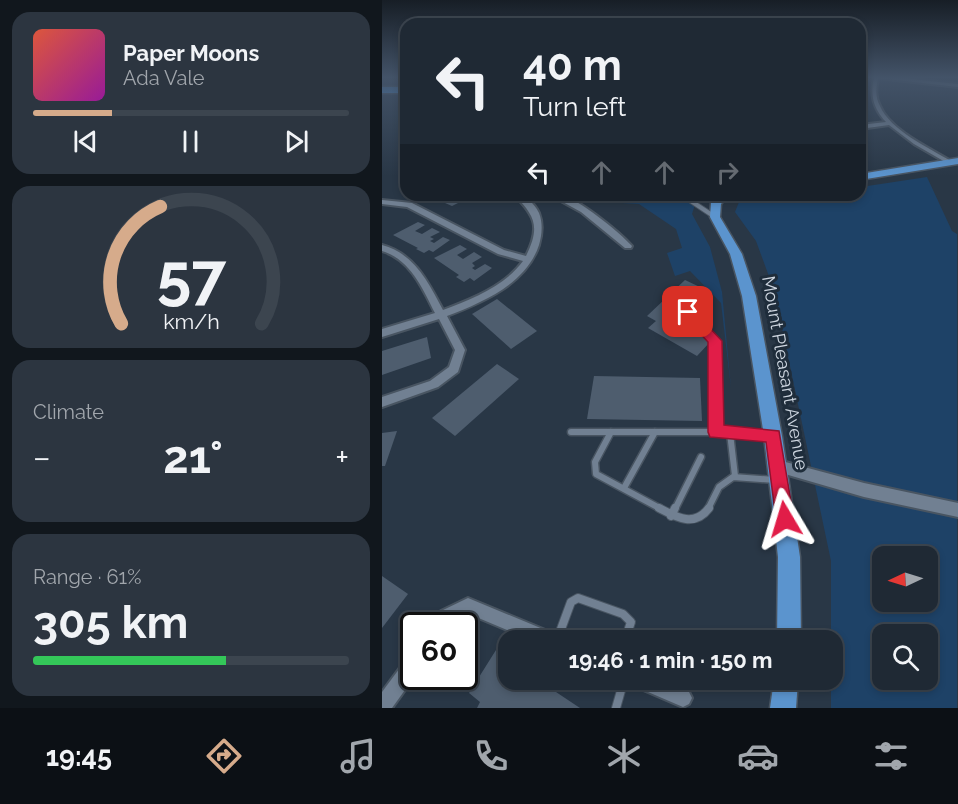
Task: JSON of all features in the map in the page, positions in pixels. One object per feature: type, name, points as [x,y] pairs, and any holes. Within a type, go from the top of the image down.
[{"type":"main road","points":[[866,176],[953,162]]},
{"type":"main road","points":[[715,217],[718,201]]},
{"type":"main road","name":"Mount Pleasant Avenue","points":[[715,217],[736,254],[749,296],[779,473],[789,557],[789,630]]},
{"type":"main road","points":[[783,708],[785,690]]},
{"type":"street","points":[[881,110],[891,123],[953,162]]},
{"type":"street","points":[[866,126],[891,123]]},
{"type":"street","points":[[382,333],[440,313],[497,289],[520,271],[529,260],[539,228],[534,209],[525,201]]},
{"type":"street","points":[[568,201],[588,213],[628,246]]},
{"type":"street","points":[[382,202],[409,205],[501,252],[529,260]]},
{"type":"street","points":[[382,248],[391,250],[406,260],[440,313],[460,350],[454,369],[433,384],[382,402]]},
{"type":"street","points":[[779,473],[958,510]]},
{"type":"street","points":[[457,612],[469,606],[525,630]]},
{"type":"street","points":[[383,703],[400,681]]},
{"type":"street","points":[[664,690],[683,698]]},
{"type":"lane","points":[[691,201],[715,217]]},
{"type":"lane","points":[[688,312],[715,341],[716,432]]},
{"type":"lane","points":[[571,432],[716,432],[773,436]]},
{"type":"lane","points":[[611,432],[594,468],[596,474],[671,516],[691,521],[700,518],[707,511],[727,479],[735,476],[779,473]]},
{"type":"lane","points":[[624,488],[655,432]]},
{"type":"lane","points":[[730,433],[735,476]]},
{"type":"lane","points":[[671,516],[701,457]]},
{"type":"lane","points":[[561,630],[571,602],[578,598],[623,614],[631,622],[628,630]]},
{"type":"lane","points":[[616,708],[621,690]]},
{"type":"shaded area","points":[[927,177],[952,231],[957,234],[957,708],[831,708],[831,690],[843,690],[843,630],[831,630],[831,561],[774,290],[756,241],[735,212],[742,201],[866,201],[866,186]]},
{"type":"shaded area","points":[[601,201],[696,201],[692,214],[710,247],[722,292],[731,388],[721,303],[690,271],[675,276],[667,253],[682,248],[676,229],[639,204]]},
{"type":"building","points":[[450,201],[462,201],[452,206],[445,203]]},
{"type":"building","points":[[418,222],[425,225],[415,231],[422,234],[432,228],[440,232],[430,237],[434,239],[430,241],[434,243],[443,237],[450,240],[433,252],[429,250],[424,253],[393,235]]},
{"type":"building","points":[[460,245],[467,249],[457,255],[463,259],[474,252],[482,257],[472,263],[475,266],[472,268],[475,270],[485,264],[492,268],[474,281],[470,278],[464,282],[456,277],[459,275],[434,258]]},
{"type":"building","points":[[685,280],[702,288],[671,319],[711,341],[697,356],[648,328],[656,321],[647,316]]},
{"type":"building","points":[[497,299],[537,331],[511,349],[472,314]]},
{"type":"building","points":[[427,337],[431,358],[382,375],[382,351]]},
{"type":"building","points":[[497,364],[519,379],[455,436],[432,418]]},
{"type":"building","points":[[594,376],[700,378],[702,421],[587,419]]},
{"type":"building","points":[[397,431],[385,466],[382,466],[382,433]]},
{"type":"building","points":[[382,576],[408,594],[382,628]]},
{"type":"building","points":[[496,650],[498,652],[498,690],[553,690],[580,708],[477,708],[480,702],[469,693],[471,690],[478,690],[478,679]]},
{"type":"route","points":[[688,312],[715,341],[716,432],[773,436],[785,519]]}]
